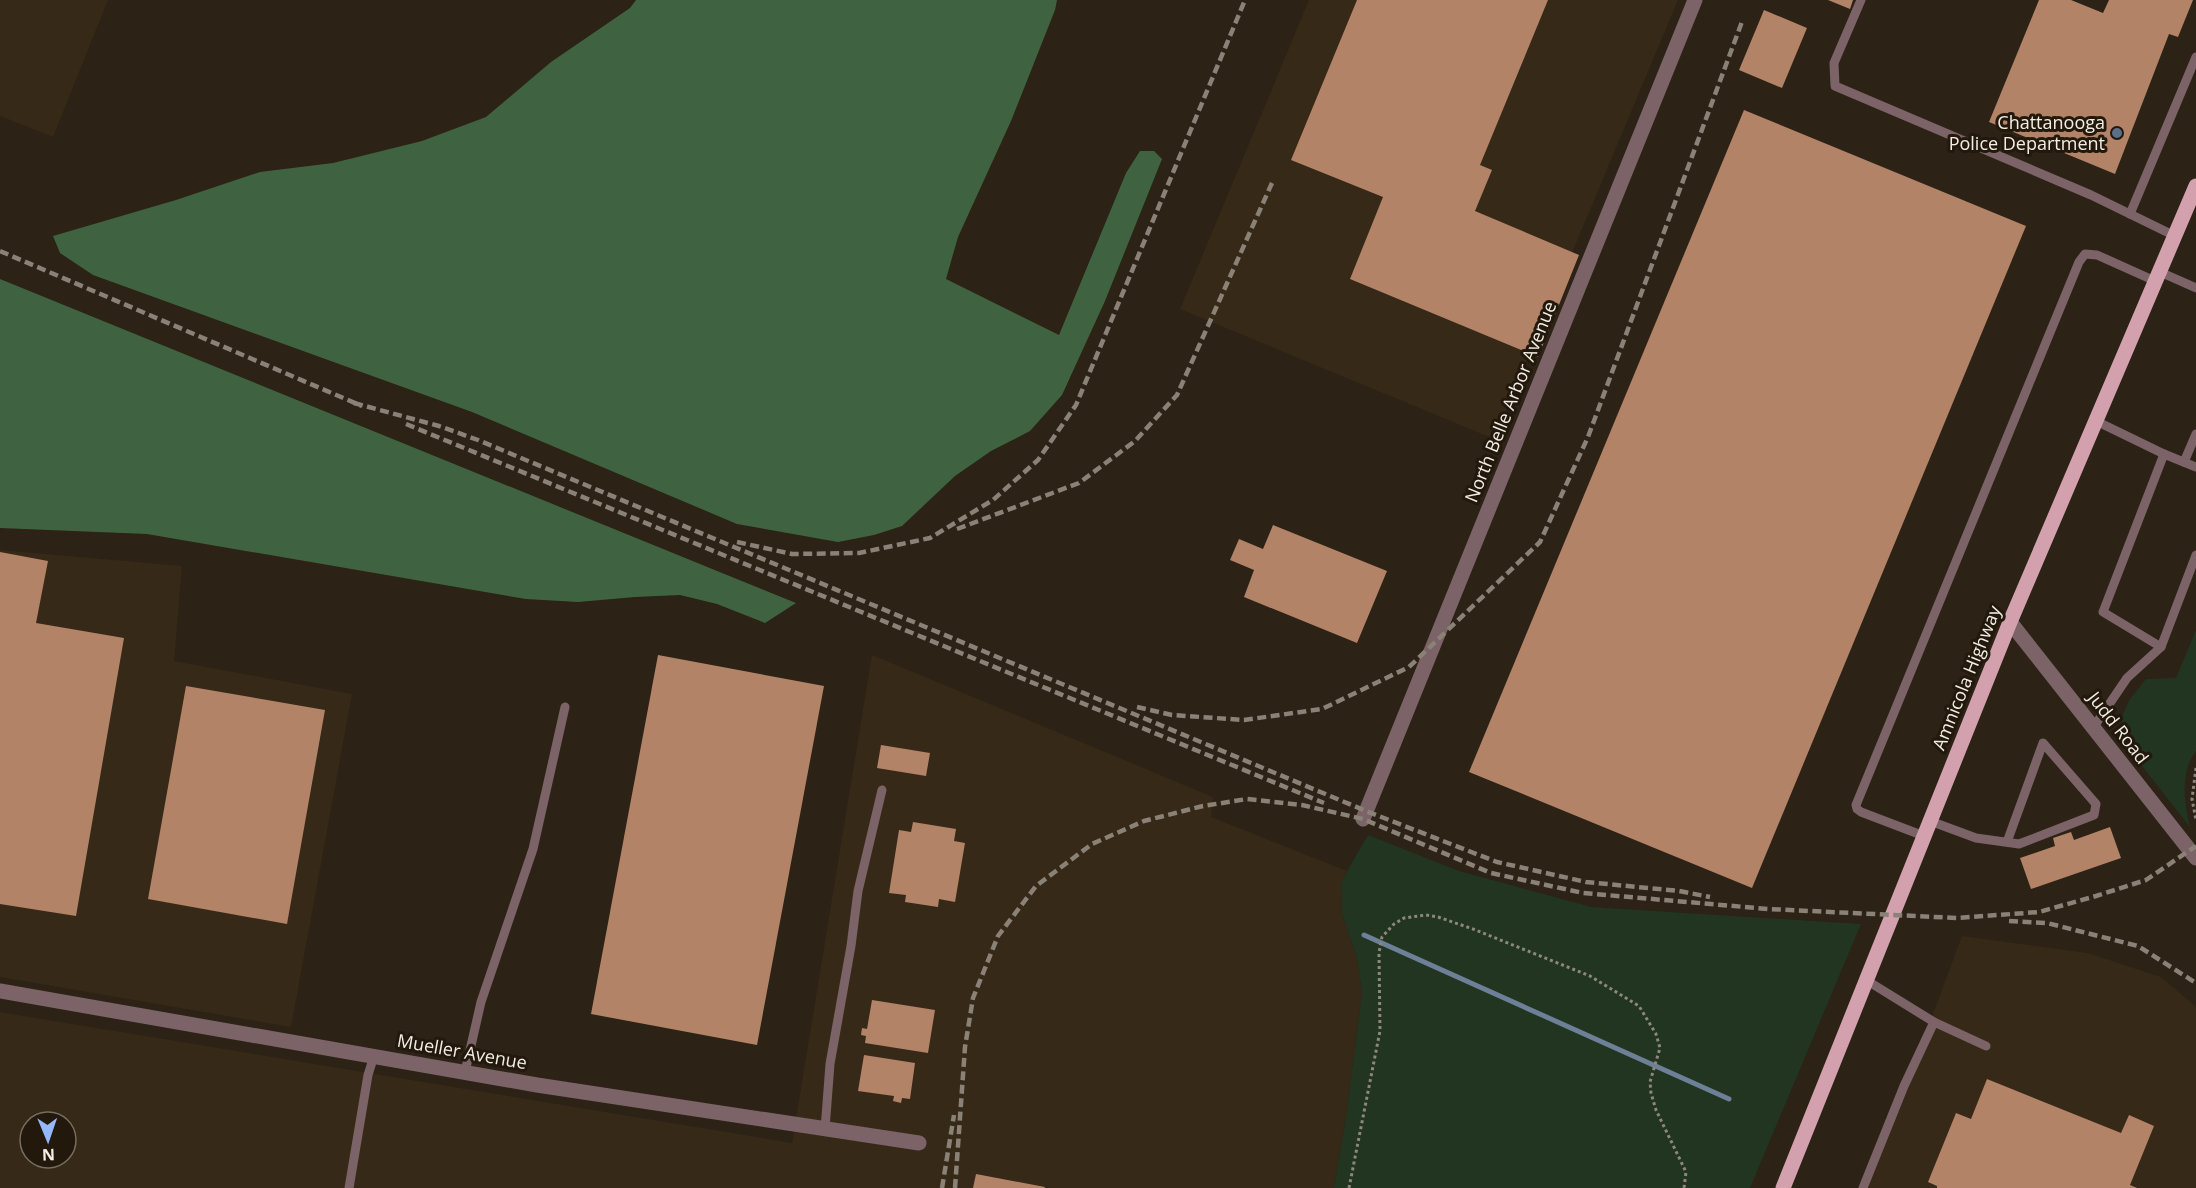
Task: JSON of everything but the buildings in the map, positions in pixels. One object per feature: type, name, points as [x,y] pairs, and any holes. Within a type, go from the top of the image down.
[{"type":"main road","name":"Amnicola Highway","points":[[1783,1188],[2010,622],[2196,186]]},
{"type":"street","name":"North Belle Arbor Avenue","points":[[1363,819],[1695,0]]},
{"type":"street","name":"Judd Road","points":[[2010,622],[2196,858]]},
{"type":"street","name":"Mueller Avenue","points":[[0,991],[465,1072],[920,1143]]},
{"type":"lane","points":[[1861,0],[1834,63],[1834,86],[2080,190],[2175,236]]},
{"type":"lane","points":[[2130,214],[2196,57]]},
{"type":"lane","points":[[1924,836],[1861,812],[1856,805],[2079,262],[2085,254],[2097,255],[2196,288]]},
{"type":"lane","points":[[2096,421],[2164,454],[2196,466]]},
{"type":"lane","points":[[2184,462],[2196,434]]},
{"type":"lane","points":[[2161,647],[2103,612],[2164,454]]},
{"type":"lane","points":[[2093,728],[2127,678],[2161,647],[2196,555]]},
{"type":"lane","points":[[465,1072],[481,1002],[533,849],[565,707]]},
{"type":"lane","points":[[1930,821],[1976,838],[2019,844],[2094,815],[2096,804],[2043,743],[2007,842]]},
{"type":"lane","points":[[825,1129],[830,1064],[851,946],[858,891],[882,790]]},
{"type":"lane","points":[[1866,980],[1934,1022],[1986,1046]]},
{"type":"lane","points":[[1863,1188],[1904,1086],[1934,1022]]},
{"type":"lane","points":[[349,1188],[368,1075],[374,1056]]},
{"type":"path","points":[[2196,768],[2192,799],[2196,820]]},
{"type":"path","points":[[1349,1188],[1380,1031],[1379,953],[1382,937],[1394,924],[1404,918],[1426,915],[1438,917],[1590,976],[1639,1006],[1656,1034],[1660,1048],[1650,1082],[1650,1093],[1686,1172],[1684,1188]]},
{"type":"shaded area","points":[[0,0],[108,0],[53,137],[0,116]]},
{"type":"shaded area","points":[[1309,0],[1678,0],[1494,439],[1180,309]]},
{"type":"shaded area","points":[[0,550],[182,566],[174,661],[352,694],[291,1027],[0,977]]},
{"type":"shaded area","points":[[872,655],[1213,797],[1211,817],[1347,871],[1341,885],[1342,914],[1357,958],[1362,992],[1346,1117],[1334,1188],[0,1188],[0,1012],[792,1143]]},
{"type":"shaded area","points":[[1962,936],[2088,953],[2161,977],[2196,1007],[2196,1188],[1868,1188]]},
{"type":"green space","points":[[636,0],[1057,0],[1011,121],[958,237],[946,279],[1059,335],[1126,173],[1140,151],[1154,151],[1162,159],[1105,301],[1062,395],[1030,431],[991,451],[955,476],[902,526],[874,535],[838,542],[737,524],[472,412],[93,275],[60,253],[53,236],[176,200],[260,172],[333,163],[422,141],[486,117],[551,62],[630,8]]},
{"type":"green space","points":[[0,279],[796,603],[765,623],[717,604],[680,595],[578,602],[526,599],[147,534],[0,528]]},
{"type":"green space","points":[[2196,630],[2196,751],[2187,768],[2185,778],[2186,808],[2190,827],[2124,743],[2121,718],[2130,699],[2146,679],[2176,678]]},
{"type":"green space","points":[[1368,835],[1459,871],[1591,907],[1861,924],[1750,1188],[1334,1188],[1346,1117],[1362,992],[1357,958],[1342,914],[1341,885]]},
{"type":"waterway","points":[[1364,935],[1729,1099]]},
{"type":"railway","points":[[737,542],[792,554],[859,553],[930,538],[993,500],[1038,460],[1076,405],[1245,0]]},
{"type":"railway","points":[[1137,707],[1172,715],[1244,720],[1322,709],[1409,667],[1540,542],[1588,437],[1743,19]]},
{"type":"railway","points":[[957,529],[1079,483],[1135,441],[1177,395],[1272,183]]},
{"type":"railway","points":[[0,251],[362,406]]},
{"type":"railway","points":[[354,403],[439,426],[478,440],[1366,811],[1497,862],[1586,882],[1679,891],[1710,897]]},
{"type":"railway","points":[[406,424],[1324,803]]},
{"type":"railway","points":[[955,1188],[965,1047],[973,998],[998,936],[1036,886],[1092,844],[1144,821],[1203,806],[1247,799],[1302,805],[1363,819],[1491,873],[1583,893],[1768,909],[1957,918],[2039,912],[2096,896],[2146,880],[2196,846]]},
{"type":"railway","points":[[2009,921],[2047,923],[2138,946],[2196,983]]},
{"type":"railway","points":[[942,1188],[954,1115]]},
{"type":"place","name":"Chattanooga Police Department","points":[[2117,133]]}]
